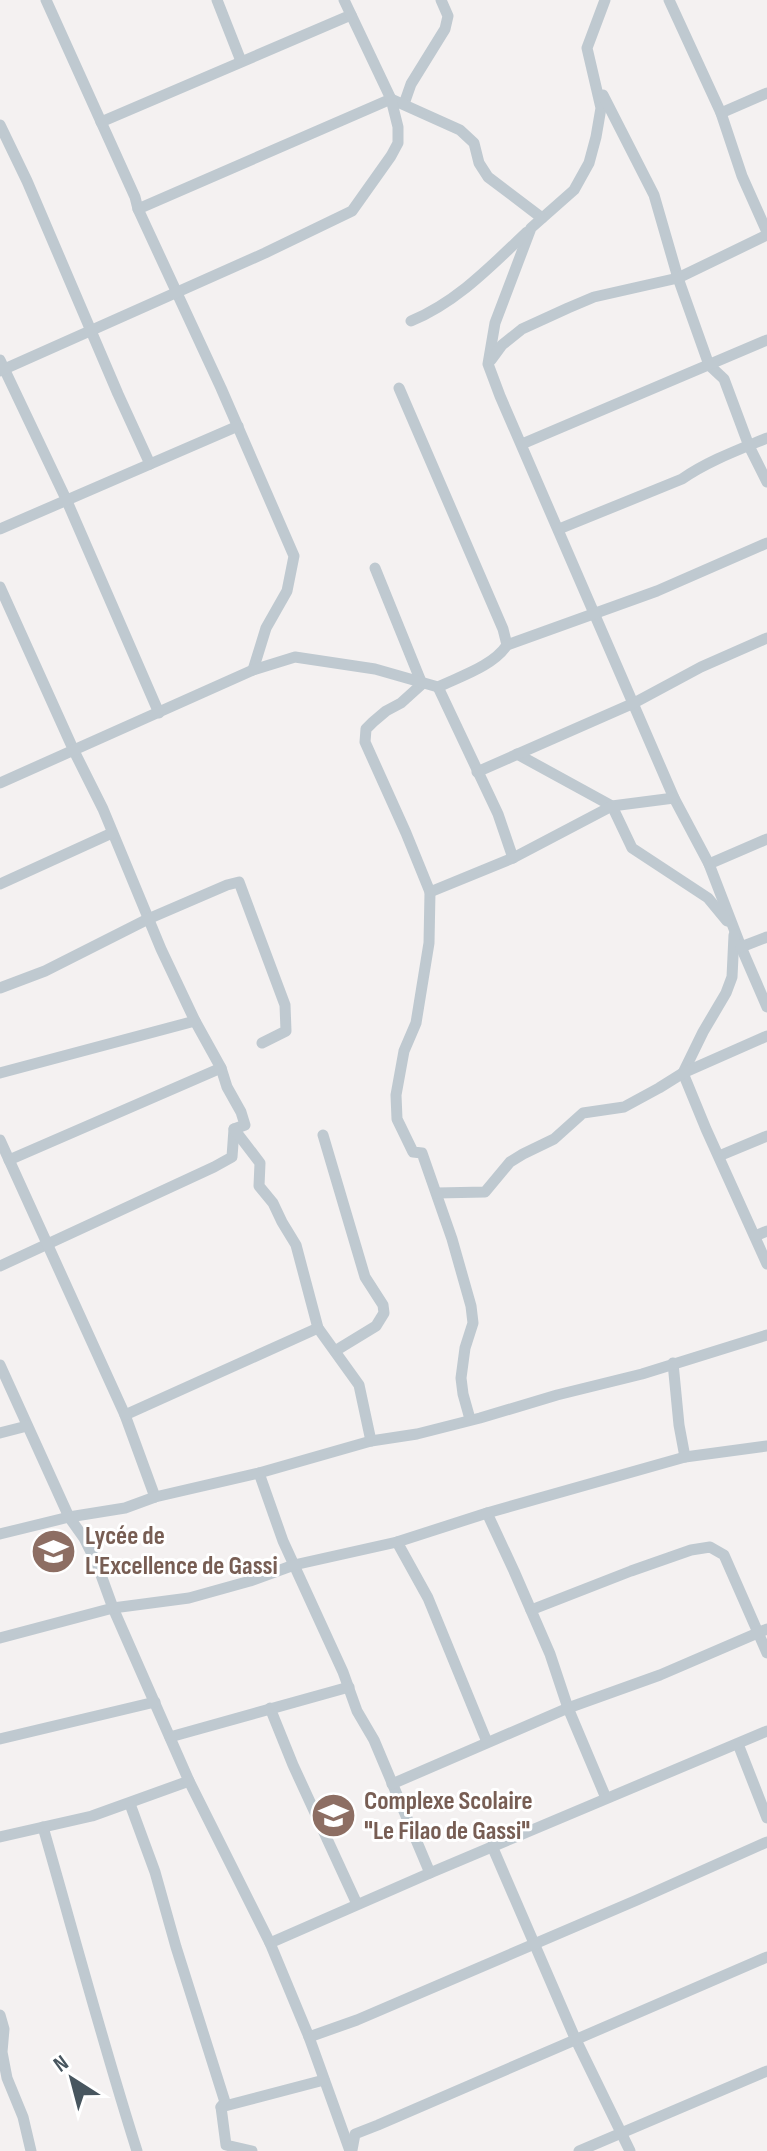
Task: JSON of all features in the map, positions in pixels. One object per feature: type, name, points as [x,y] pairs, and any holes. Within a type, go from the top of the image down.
[{"type":"street","points":[[46,0],[294,556],[287,591],[266,628],[253,670]]},
{"type":"street","points":[[217,0],[241,61]]},
{"type":"street","points":[[159,713],[66,499],[1,367],[177,292],[352,211],[391,156],[398,143],[398,127],[391,99],[344,0]]},
{"type":"street","points":[[404,104],[411,84],[445,29],[448,16],[441,0]]},
{"type":"street","points":[[411,321],[456,296],[574,190],[589,163],[601,108],[587,48],[605,0]]},
{"type":"street","points":[[488,364],[502,345],[522,329],[594,297],[678,278],[767,234],[742,176],[721,113],[669,0]]},
{"type":"street","points":[[101,122],[351,15]]},
{"type":"street","points":[[592,74],[654,195],[678,278],[709,365],[724,379],[749,446],[767,482]]},
{"type":"street","points":[[721,113],[767,93]]},
{"type":"street","points":[[138,209],[391,99],[460,130],[474,143],[479,163],[488,177],[542,218]]},
{"type":"street","points":[[0,125],[150,464]]},
{"type":"street","points":[[531,228],[495,323],[488,364],[674,798],[709,864],[767,1007]]},
{"type":"street","points":[[522,444],[767,340]]},
{"type":"street","points":[[399,388],[503,629],[507,645]]},
{"type":"street","points":[[0,529],[238,426]]},
{"type":"street","points":[[559,529],[682,479],[699,467],[767,438]]},
{"type":"street","points":[[0,783],[253,670],[295,657],[375,669],[438,687],[493,659],[507,645],[657,591],[767,543]]},
{"type":"street","points":[[375,568],[422,684]]},
{"type":"street","points":[[0,588],[103,809],[148,919],[241,1112],[245,1125],[234,1129]]},
{"type":"street","points":[[477,772],[634,703],[701,667],[767,638]]},
{"type":"street","points":[[422,684],[366,729],[365,742],[430,892],[429,943],[416,1023],[404,1051],[396,1095],[397,1119],[413,1152],[422,1153],[471,1306],[473,1323],[465,1348],[461,1378],[470,1419]]},
{"type":"street","points":[[438,687],[498,814],[513,858]]},
{"type":"street","points":[[517,754],[612,806],[632,848],[708,898],[734,930],[732,977],[721,1004],[683,1073],[767,1264]]},
{"type":"street","points":[[430,892],[513,858],[612,806],[674,798]]},
{"type":"street","points":[[0,884],[112,833]]},
{"type":"street","points":[[709,864],[767,839]]},
{"type":"street","points":[[0,988],[45,971],[148,919],[239,882],[285,1005],[286,1031],[262,1043]]},
{"type":"street","points":[[741,947],[767,937]]},
{"type":"street","points":[[0,1073],[195,1021]]},
{"type":"street","points":[[437,1193],[485,1192],[510,1162],[554,1139],[583,1113],[624,1107],[683,1073],[767,1036]]},
{"type":"street","points":[[9,1160],[221,1068]]},
{"type":"street","points":[[0,1266],[232,1157],[234,1129]]},
{"type":"street","points":[[234,1129],[260,1163],[259,1186],[273,1203],[296,1245],[318,1328],[359,1385],[371,1441]]},
{"type":"street","points":[[323,1135],[365,1277],[383,1305],[384,1313],[369,1332],[335,1351]]},
{"type":"street","points":[[719,1156],[767,1136]]},
{"type":"street","points":[[0,1140],[125,1415],[155,1497]]},
{"type":"street","points":[[755,1236],[767,1231]]},
{"type":"street","points":[[125,1415],[318,1328]]},
{"type":"street","points":[[0,1534],[69,1517],[125,1508],[155,1497],[259,1473],[371,1441],[417,1434],[642,1374],[767,1335]]},
{"type":"street","points":[[673,1363],[685,1457]]},
{"type":"street","points":[[0,1365],[69,1517],[97,1564],[113,1608],[189,1781],[270,1943],[351,2151]]},
{"type":"street","points":[[0,1433],[27,1426]]},
{"type":"street","points":[[0,1638],[113,1608],[189,1598],[294,1565],[397,1542],[685,1457],[767,1446]]},
{"type":"street","points":[[259,1473],[283,1541],[357,1711],[374,1740],[430,1873]]},
{"type":"street","points":[[487,1513],[550,1654],[568,1708],[606,1798]]},
{"type":"street","points":[[397,1542],[428,1598],[487,1742]]},
{"type":"street","points":[[531,1610],[631,1571],[691,1550],[710,1547],[724,1555],[763,1631],[767,1653]]},
{"type":"street","points":[[392,1784],[568,1708],[660,1675],[763,1631]]},
{"type":"street","points":[[170,1737],[349,1687]]},
{"type":"street","points":[[0,1739],[155,1702]]},
{"type":"street","points":[[270,1708],[357,1904]]},
{"type":"street","points":[[270,1943],[767,1731]]},
{"type":"street","points":[[738,1744],[767,1818]]},
{"type":"street","points":[[0,1837],[92,1816],[189,1781]]},
{"type":"street","points":[[130,1804],[155,1872],[225,2102],[221,2107],[226,2145],[252,2151]]},
{"type":"street","points":[[43,1827],[95,2015],[137,2151]]},
{"type":"street","points":[[309,2037],[357,2020],[767,1842]]},
{"type":"street","points":[[492,1846],[575,2038],[630,2151]]},
{"type":"street","points":[[351,2151],[355,2134],[767,1957]]},
{"type":"street","points":[[0,2015],[4,2029],[4,2079],[23,2117],[31,2151]]},
{"type":"street","points":[[579,2151],[767,2071]]},
{"type":"street","points":[[221,2107],[324,2080]]},
{"type":"place","name":"Lycée de L'Excellence de Gassi","points":[[54,1551]]},
{"type":"place","name":"Complexe Scolaire \"Le Filao de Gassi\"","points":[[333,1816]]}]
